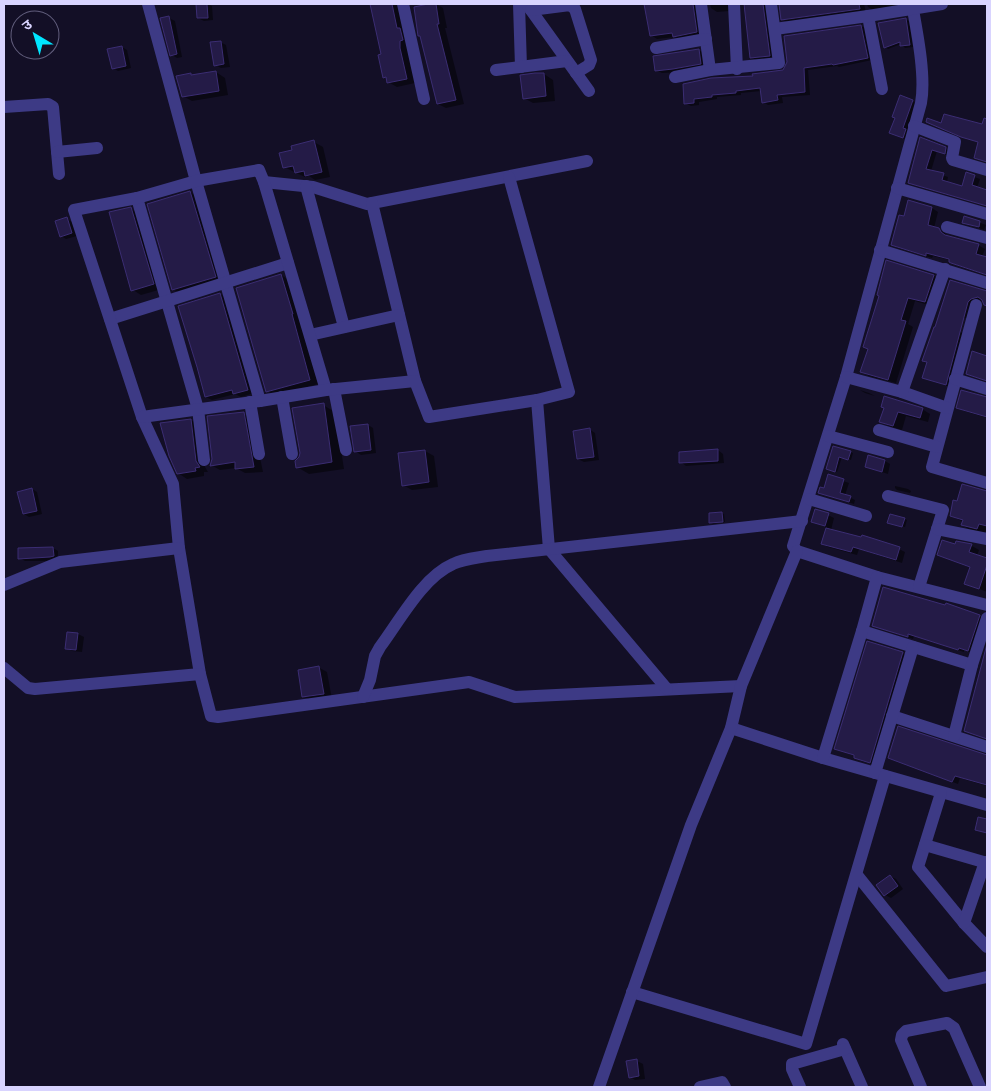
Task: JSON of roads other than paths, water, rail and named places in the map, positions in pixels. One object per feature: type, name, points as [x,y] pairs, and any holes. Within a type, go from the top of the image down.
[{"type":"street","points":[[148,4],[226,282],[255,402],[259,454]]},
{"type":"street","points":[[403,4],[424,99]]},
{"type":"street","points":[[519,4],[521,67]]},
{"type":"street","points":[[529,7],[570,4],[575,9],[591,60],[589,65],[576,73]]},
{"type":"street","points":[[701,4],[710,70]]},
{"type":"street","points":[[734,4],[737,69]]},
{"type":"street","points":[[676,77],[710,70],[737,69],[779,63],[771,4]]},
{"type":"street","points":[[775,29],[868,16],[913,6],[942,4]]},
{"type":"street","points":[[913,6],[923,90],[846,377],[793,546],[797,551],[877,577],[987,605]]},
{"type":"street","points":[[529,7],[589,91]]},
{"type":"street","points":[[868,16],[882,89]]},
{"type":"street","points":[[656,48],[706,39]]},
{"type":"street","points":[[496,70],[568,61]]},
{"type":"street","points":[[4,107],[48,104],[53,107],[59,174]]},
{"type":"street","points":[[914,126],[955,142],[953,160],[987,170]]},
{"type":"street","points":[[57,152],[97,148]]},
{"type":"street","points":[[264,182],[306,186],[367,204],[587,161]]},
{"type":"street","points":[[346,450],[330,389],[310,335],[261,172],[257,170],[196,180],[137,198],[74,210],[142,417],[173,484],[179,548],[200,674],[209,712],[214,717],[469,682],[515,697],[741,686]]},
{"type":"street","points":[[372,203],[415,381],[429,417],[537,400],[569,392],[509,177]]},
{"type":"street","points":[[306,186],[344,327]]},
{"type":"street","points":[[897,188],[987,214]]},
{"type":"street","points":[[137,198],[198,409],[204,460]]},
{"type":"street","points":[[947,227],[987,238]]},
{"type":"street","points":[[880,250],[987,283]]},
{"type":"street","points":[[110,320],[288,263]]},
{"type":"street","points":[[902,392],[945,269]]},
{"type":"street","points":[[976,305],[932,467],[987,483]]},
{"type":"street","points":[[310,335],[399,315]]},
{"type":"street","points":[[846,377],[902,392],[947,408]]},
{"type":"street","points":[[955,379],[987,389]]},
{"type":"street","points":[[142,417],[255,402],[330,389],[415,381]]},
{"type":"street","points":[[282,397],[292,454]]},
{"type":"street","points":[[537,400],[549,550],[667,689]]},
{"type":"street","points":[[880,430],[937,447]]},
{"type":"street","points":[[828,436],[888,452]]},
{"type":"street","points":[[888,496],[943,510],[919,587]]},
{"type":"street","points":[[809,499],[866,516]]},
{"type":"street","points":[[363,697],[370,680],[375,656],[380,647],[428,582],[438,572],[454,563],[487,556],[802,520]]},
{"type":"street","points":[[937,529],[987,539]]},
{"type":"street","points":[[4,585],[60,562],[179,548]]},
{"type":"street","points":[[599,1087],[691,825],[731,728],[741,686],[797,551]]},
{"type":"street","points":[[823,758],[877,577]]},
{"type":"street","points":[[954,736],[972,665],[987,618]]},
{"type":"street","points":[[862,631],[972,665]]},
{"type":"street","points":[[632,992],[806,1044],[856,875],[892,716],[913,647]]},
{"type":"street","points":[[4,668],[22,684],[28,688],[35,689],[200,674]]},
{"type":"street","points":[[892,716],[987,747]]},
{"type":"street","points":[[731,728],[941,793],[986,802]]},
{"type":"street","points":[[941,793],[918,867],[964,923],[987,947]]},
{"type":"street","points":[[925,845],[986,862],[964,923]]},
{"type":"street","points":[[856,875],[946,986],[987,977]]},
{"type":"street","points":[[921,1087],[901,1040],[902,1035],[906,1032],[947,1022],[954,1028],[980,1087]]},
{"type":"street","points":[[800,1087],[792,1069],[792,1064],[844,1046],[862,1087]]},
{"type":"street","points":[[700,1087],[722,1082],[725,1087]]}]
